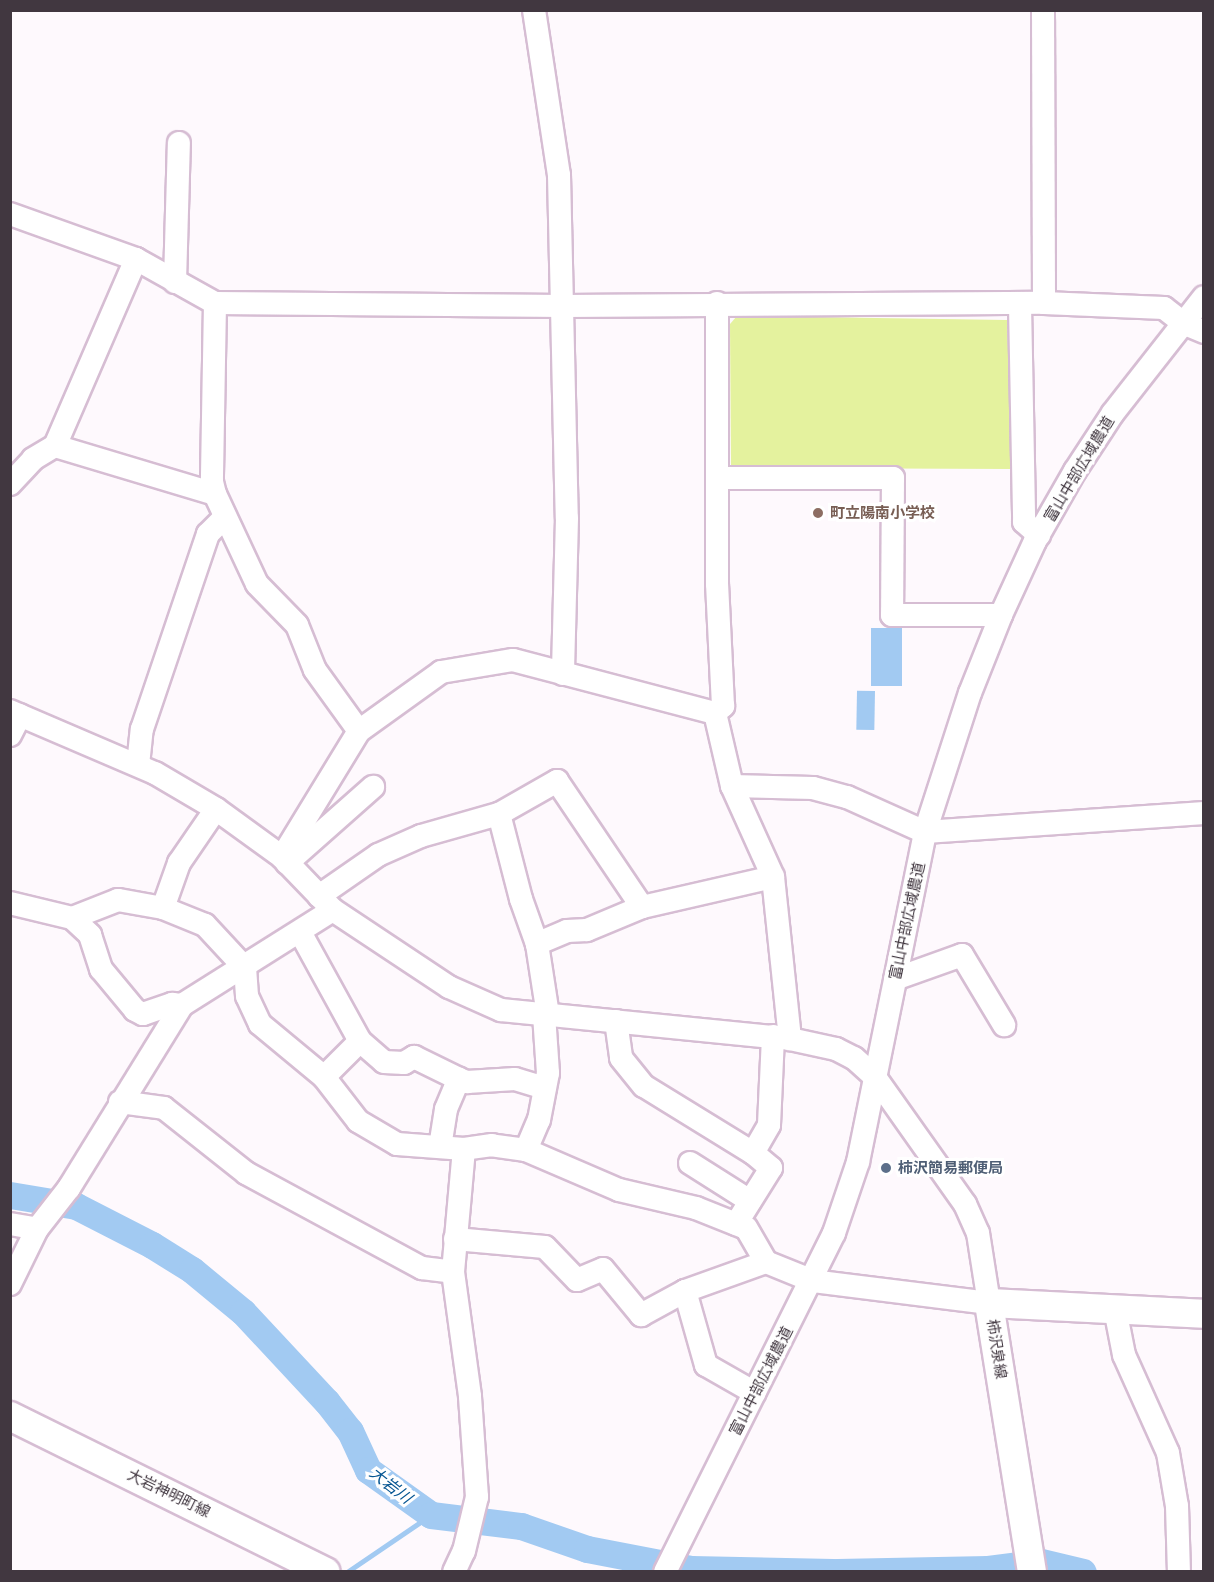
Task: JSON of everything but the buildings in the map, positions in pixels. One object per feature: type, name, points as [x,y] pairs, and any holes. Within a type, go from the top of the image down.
[{"type":"main road","name":"柿沢泉線","points":[[1031,1559],[990,1303],[1203,1314]]},
{"type":"main road","name":"大岩神明町線","points":[[10,1416],[321,1568]]},
{"type":"street","points":[[534,10],[559,175],[564,306],[567,518],[563,674]]},
{"type":"street","points":[[1043,10],[1044,303]]},
{"type":"street","points":[[175,282],[179,143]]},
{"type":"street","points":[[10,214],[136,259],[215,303],[564,306],[717,303],[1020,305],[1044,303],[1164,308],[1183,323],[1203,332]]},
{"type":"street","points":[[10,484],[33,459],[55,446],[136,259]]},
{"type":"street","name":"富山中部広域農道","points":[[665,1572],[813,1281],[834,1233],[858,1162],[925,831],[970,693],[1001,615],[1039,535],[1113,413],[1203,297]]},
{"type":"street","points":[[215,303],[212,482],[215,494],[257,584],[297,625],[315,670],[359,731]]},
{"type":"street","points":[[715,713],[723,706],[717,584],[717,303]]},
{"type":"street","points":[[1020,305],[1024,522],[1039,535]]},
{"type":"street","points":[[55,446],[215,494]]},
{"type":"street","points":[[717,478],[894,478],[892,615],[1001,615]]},
{"type":"street","points":[[138,765],[142,729],[208,534],[225,517]]},
{"type":"street","points":[[284,860],[359,731],[441,672],[513,660],[715,713]]},
{"type":"street","points":[[715,713],[732,786],[773,877],[781,1038],[769,1125],[753,1153]]},
{"type":"street","points":[[14,720],[138,765],[216,809],[284,860],[326,903],[449,987],[501,1010],[781,1038],[836,1049],[854,1058],[875,1077],[965,1204],[978,1233],[990,1303],[813,1281],[766,1262],[746,1228],[696,1209],[619,1190],[526,1150],[492,1145],[464,1149],[397,1144],[358,1121],[324,1077],[260,1024],[247,996],[245,969],[205,925],[162,908],[118,900],[72,918]]},
{"type":"street","points":[[10,1284],[37,1229],[69,1188],[120,1101],[182,1005],[245,969],[300,932],[326,903],[378,855],[421,836],[499,814],[557,781],[642,908]]},
{"type":"street","points":[[732,786],[813,788],[847,797],[925,831],[1203,813]]},
{"type":"street","points":[[284,860],[373,787]]},
{"type":"street","points":[[162,908],[179,863],[216,809]]},
{"type":"street","points":[[499,814],[521,899],[537,944],[546,1015],[548,1073],[539,1120],[526,1150]]},
{"type":"street","points":[[537,944],[567,932],[587,930],[642,908],[773,877]]},
{"type":"street","points":[[10,903],[72,918],[90,935],[101,969],[121,997],[135,1010],[143,1014],[172,1004],[182,1005]]},
{"type":"street","points":[[300,932],[360,1041],[384,1062],[404,1063],[414,1057],[467,1082],[515,1079],[545,1088]]},
{"type":"street","points":[[895,979],[962,955],[1004,1026]]},
{"type":"street","points":[[616,1022],[621,1058],[644,1086],[753,1153],[771,1168],[736,1224]]},
{"type":"street","points":[[324,1077],[360,1041]]},
{"type":"street","points":[[440,1147],[446,1109],[459,1079]]},
{"type":"street","points":[[120,1101],[164,1108],[246,1173],[422,1268],[453,1272]]},
{"type":"street","points":[[459,1561],[477,1497],[470,1396],[453,1272],[464,1149]]},
{"type":"street","points":[[690,1163],[750,1201]]},
{"type":"street","points":[[10,1224],[37,1229]]},
{"type":"street","points":[[455,1239],[545,1247],[577,1280],[603,1269],[641,1315],[685,1291],[766,1262]]},
{"type":"street","points":[[685,1291],[706,1365],[755,1393]]},
{"type":"street","points":[[1115,1309],[1124,1355],[1168,1453],[1177,1506],[1179,1572]]},
{"type":"green space","points":[[737,316],[1007,320],[1012,469],[731,468],[730,324]]},
{"type":"water","points":[[871,628],[902,628],[902,686],[871,686]]},
{"type":"water","points":[[857,691],[875,691],[874,730],[856,730]]},
{"type":"waterway","name":"大岩川","points":[[10,1195],[76,1206],[152,1245],[192,1270],[243,1312],[327,1402],[350,1431],[368,1470],[431,1515],[521,1526],[587,1549],[691,1569],[833,1572]]},
{"type":"waterway","points":[[347,1572],[431,1515]]},
{"type":"waterway","name":"大岩川","points":[[837,1572],[988,1569],[1041,1562],[1083,1572]]},
{"type":"place","name":"町立陽南小学校","points":[[818,513]]},
{"type":"place","name":"柿沢簡易郵便局","points":[[886,1168]]}]
